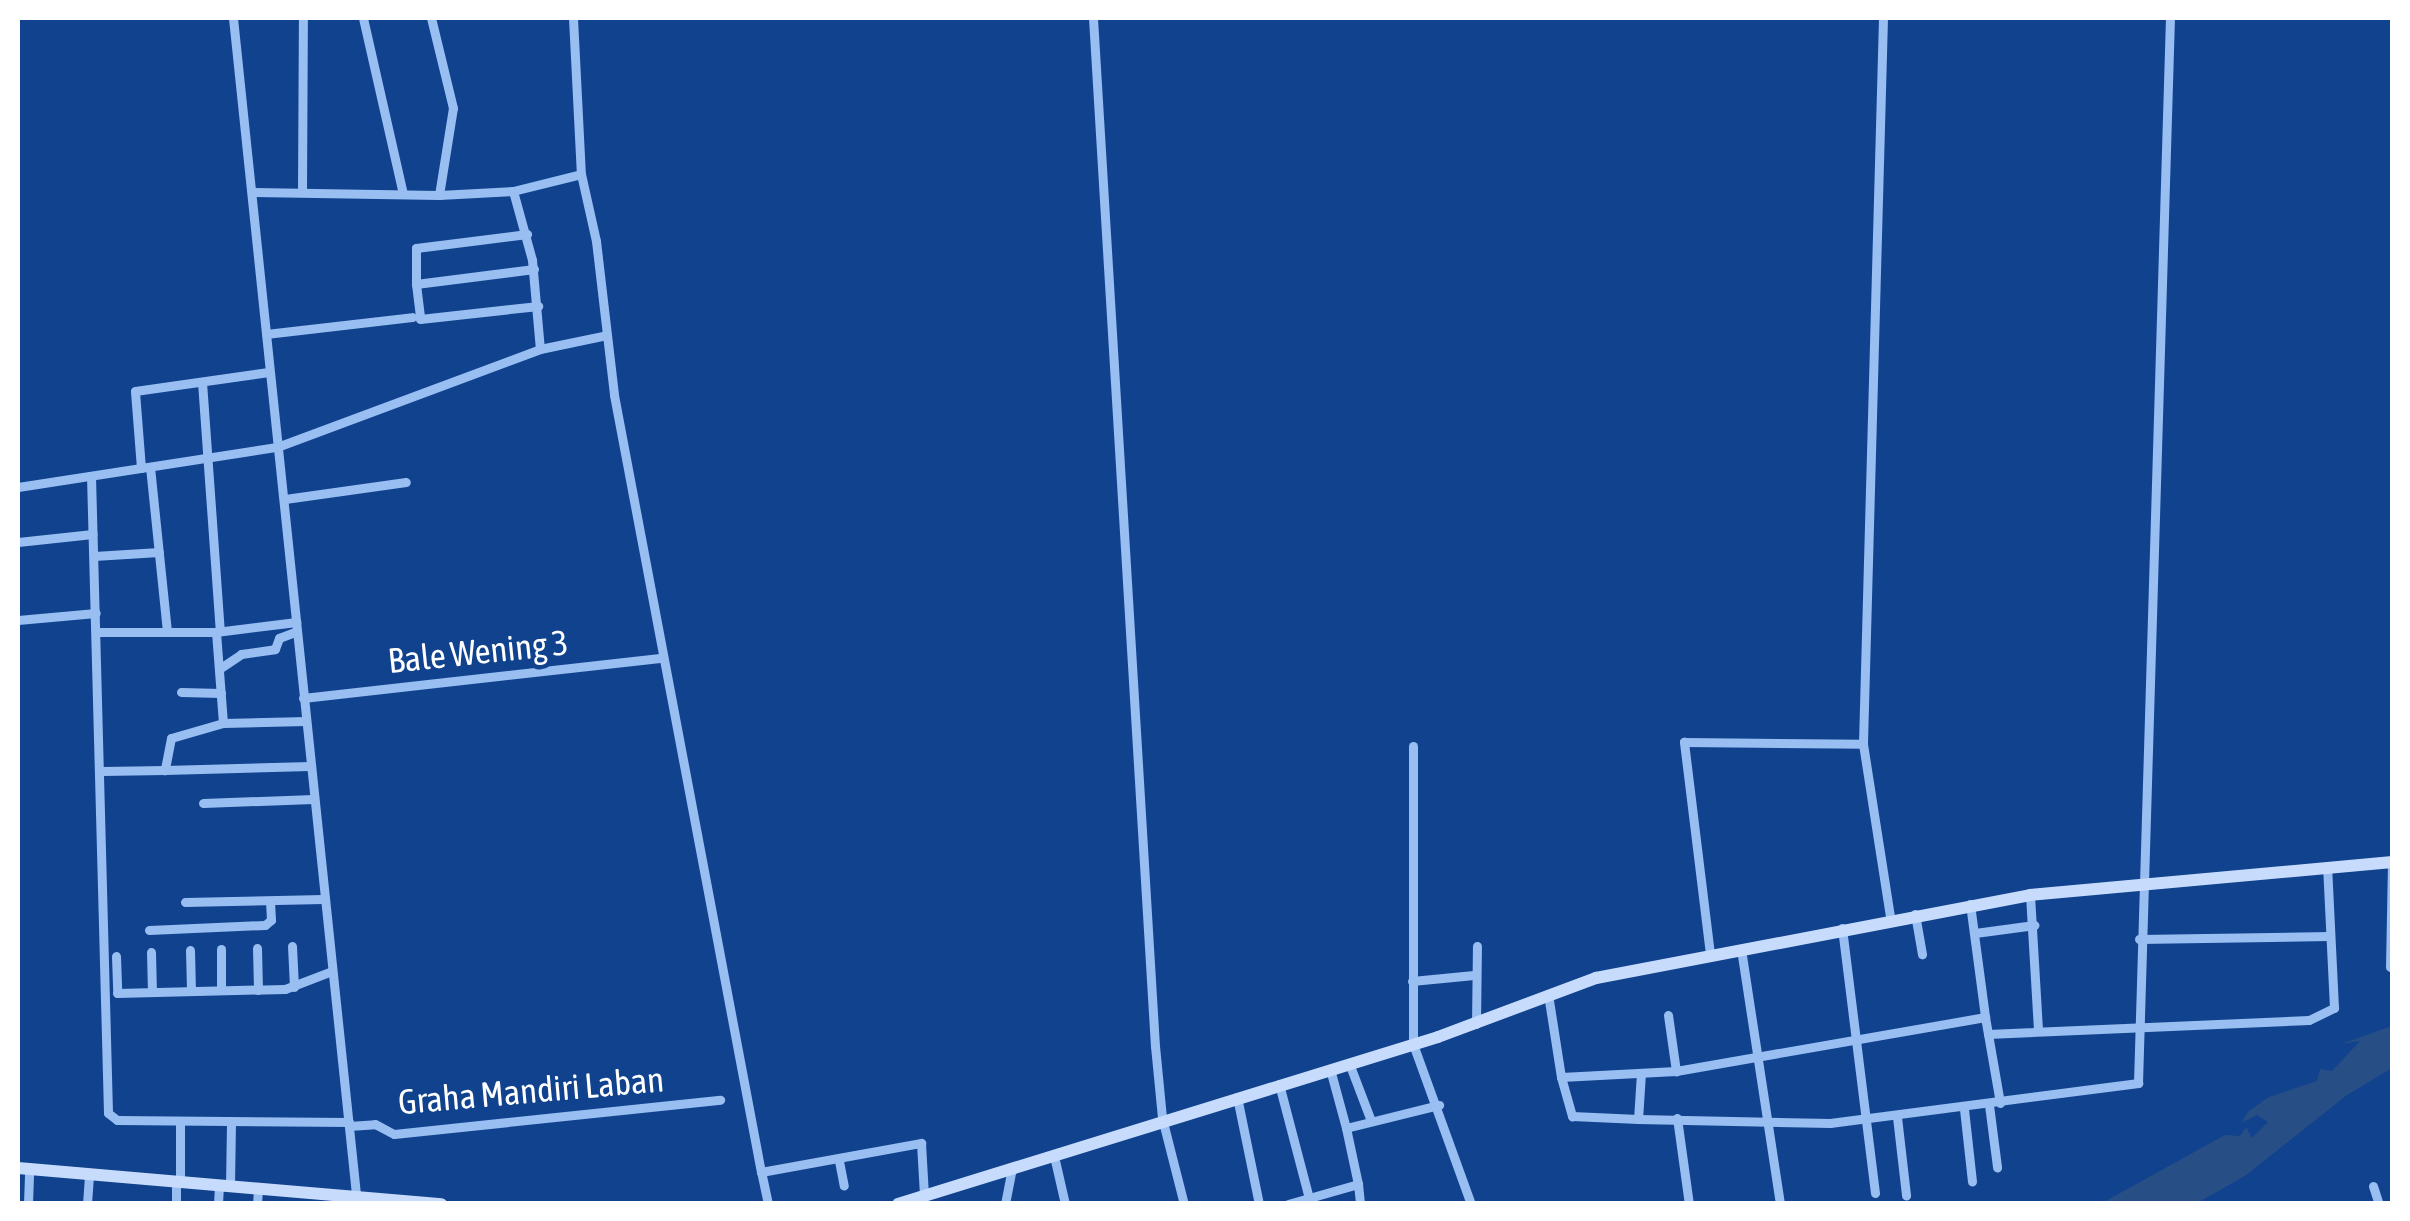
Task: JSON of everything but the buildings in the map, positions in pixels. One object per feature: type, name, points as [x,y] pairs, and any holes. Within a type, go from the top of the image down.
[{"type":"street","points":[[233,18],[356,1200]]},
{"type":"street","points":[[302,191],[303,18]]},
{"type":"street","points":[[363,18],[403,194]]},
{"type":"street","points":[[431,18],[453,108],[440,195]]},
{"type":"street","points":[[573,18],[581,174],[768,1204]]},
{"type":"street","points":[[1092,18],[1162,1118],[1184,1204]]},
{"type":"street","points":[[1883,18],[1863,744],[1890,917]]},
{"type":"street","points":[[1548,994],[1561,1077],[1576,1118],[1867,1121],[2135,1087],[2140,882],[2152,743],[2170,18]]},
{"type":"street","points":[[254,192],[440,195],[513,191],[581,174]]},
{"type":"street","points":[[513,191],[534,269],[540,349]]},
{"type":"street","points":[[527,234],[416,248],[420,320],[538,306]]},
{"type":"street","points":[[416,284],[534,269]]},
{"type":"street","points":[[266,334],[412,317]]},
{"type":"street","points":[[18,487],[277,447],[540,349],[608,335]]},
{"type":"street","points":[[167,632],[135,391],[269,372]]},
{"type":"street","points":[[202,382],[223,722]]},
{"type":"street","points":[[92,476],[102,771],[310,766]]},
{"type":"street","points":[[285,499],[406,482]]},
{"type":"street","points":[[18,542],[93,534]]},
{"type":"street","points":[[94,556],[158,552]]},
{"type":"street","points":[[18,620],[96,613]]},
{"type":"street","points":[[96,632],[296,626]]},
{"type":"street","points":[[219,668],[241,654],[275,649],[279,638],[296,626]]},
{"type":"street","name":"Bale Wening 3","points":[[304,698],[660,658]]},
{"type":"street","points":[[181,692],[221,694]]},
{"type":"street","points":[[165,770],[172,738],[223,722],[306,721]]},
{"type":"street","points":[[1710,954],[1684,742],[1863,744]]},
{"type":"street","points":[[1413,746],[1412,1044],[1438,1104],[1471,1204]]},
{"type":"street","name":"Graha Mandiri Laban","points":[[102,771],[108,1113],[117,1120],[374,1124],[394,1134],[720,1100]]},
{"type":"street","points":[[203,803],[313,799]]},
{"type":"street","points":[[898,1204],[1162,1118],[1476,1024],[1548,994],[1710,954],[1890,917],[2030,894],[2392,862],[2390,967]]},
{"type":"street","points":[[1988,1034],[2269,1024],[2330,1014],[2327,866]]},
{"type":"street","points":[[2030,894],[2038,1031]]},
{"type":"street","points":[[185,902],[323,899]]},
{"type":"street","points":[[149,930],[265,925],[272,920],[270,902]]},
{"type":"street","points":[[1970,904],[1988,1034],[1997,1167]]},
{"type":"street","points":[[1915,914],[1922,954]]},
{"type":"street","points":[[1974,933],[2034,925]]},
{"type":"street","points":[[1842,928],[1875,1192]]},
{"type":"street","points":[[2138,939],[2329,936]]},
{"type":"street","points":[[292,946],[294,987]]},
{"type":"street","points":[[1476,1024],[1477,946]]},
{"type":"street","points":[[257,948],[258,990]]},
{"type":"street","points":[[1741,948],[1761,1056],[1780,1204]]},
{"type":"street","points":[[220,949],[221,990]]},
{"type":"street","points":[[190,950],[191,991]]},
{"type":"street","points":[[151,952],[152,992]]},
{"type":"street","points":[[116,956],[116,993],[294,987],[332,970]]},
{"type":"street","points":[[1412,981],[1474,975]]},
{"type":"street","points":[[1668,1015],[1676,1071]]},
{"type":"street","points":[[1561,1077],[1676,1071],[1985,1016]]},
{"type":"street","points":[[1350,1063],[1370,1121]]},
{"type":"street","points":[[1330,1069],[1360,1204]]},
{"type":"street","points":[[1638,1119],[1640,1074]]},
{"type":"street","points":[[1278,1084],[1308,1198]]},
{"type":"street","points":[[1236,1096],[1258,1204]]},
{"type":"street","points":[[1346,1128],[1438,1104]]},
{"type":"street","points":[[1964,1108],[1972,1182]]},
{"type":"street","points":[[1897,1117],[1906,1195]]},
{"type":"street","points":[[1676,1118],[1690,1204]]},
{"type":"street","points":[[176,1204],[180,1121]]},
{"type":"street","points":[[218,1204],[225,1185],[231,1122]]},
{"type":"street","points":[[761,1172],[839,1161],[922,1143],[918,1199]]},
{"type":"street","points":[[1054,1156],[1065,1204]]},
{"type":"street","points":[[839,1161],[844,1186]]},
{"type":"street","points":[[1005,1204],[1012,1166]]},
{"type":"street","points":[[28,1204],[23,1169],[258,1188],[295,1198],[441,1204]]},
{"type":"street","points":[[87,1204],[90,1176]]},
{"type":"street","points":[[1288,1204],[1358,1184]]},
{"type":"street","points":[[2373,1186],[2379,1204]]},
{"type":"street","points":[[256,1204],[258,1188]]},
{"type":"water","points":[[2392,1026],[2392,1068],[2347,1095],[2245,1176],[2197,1203],[2102,1203],[2225,1135],[2240,1136],[2246,1127],[2252,1138],[2268,1122],[2257,1115],[2241,1123],[2249,1111],[2269,1097],[2317,1081],[2320,1069],[2332,1071],[2360,1041],[2341,1044]]}]
